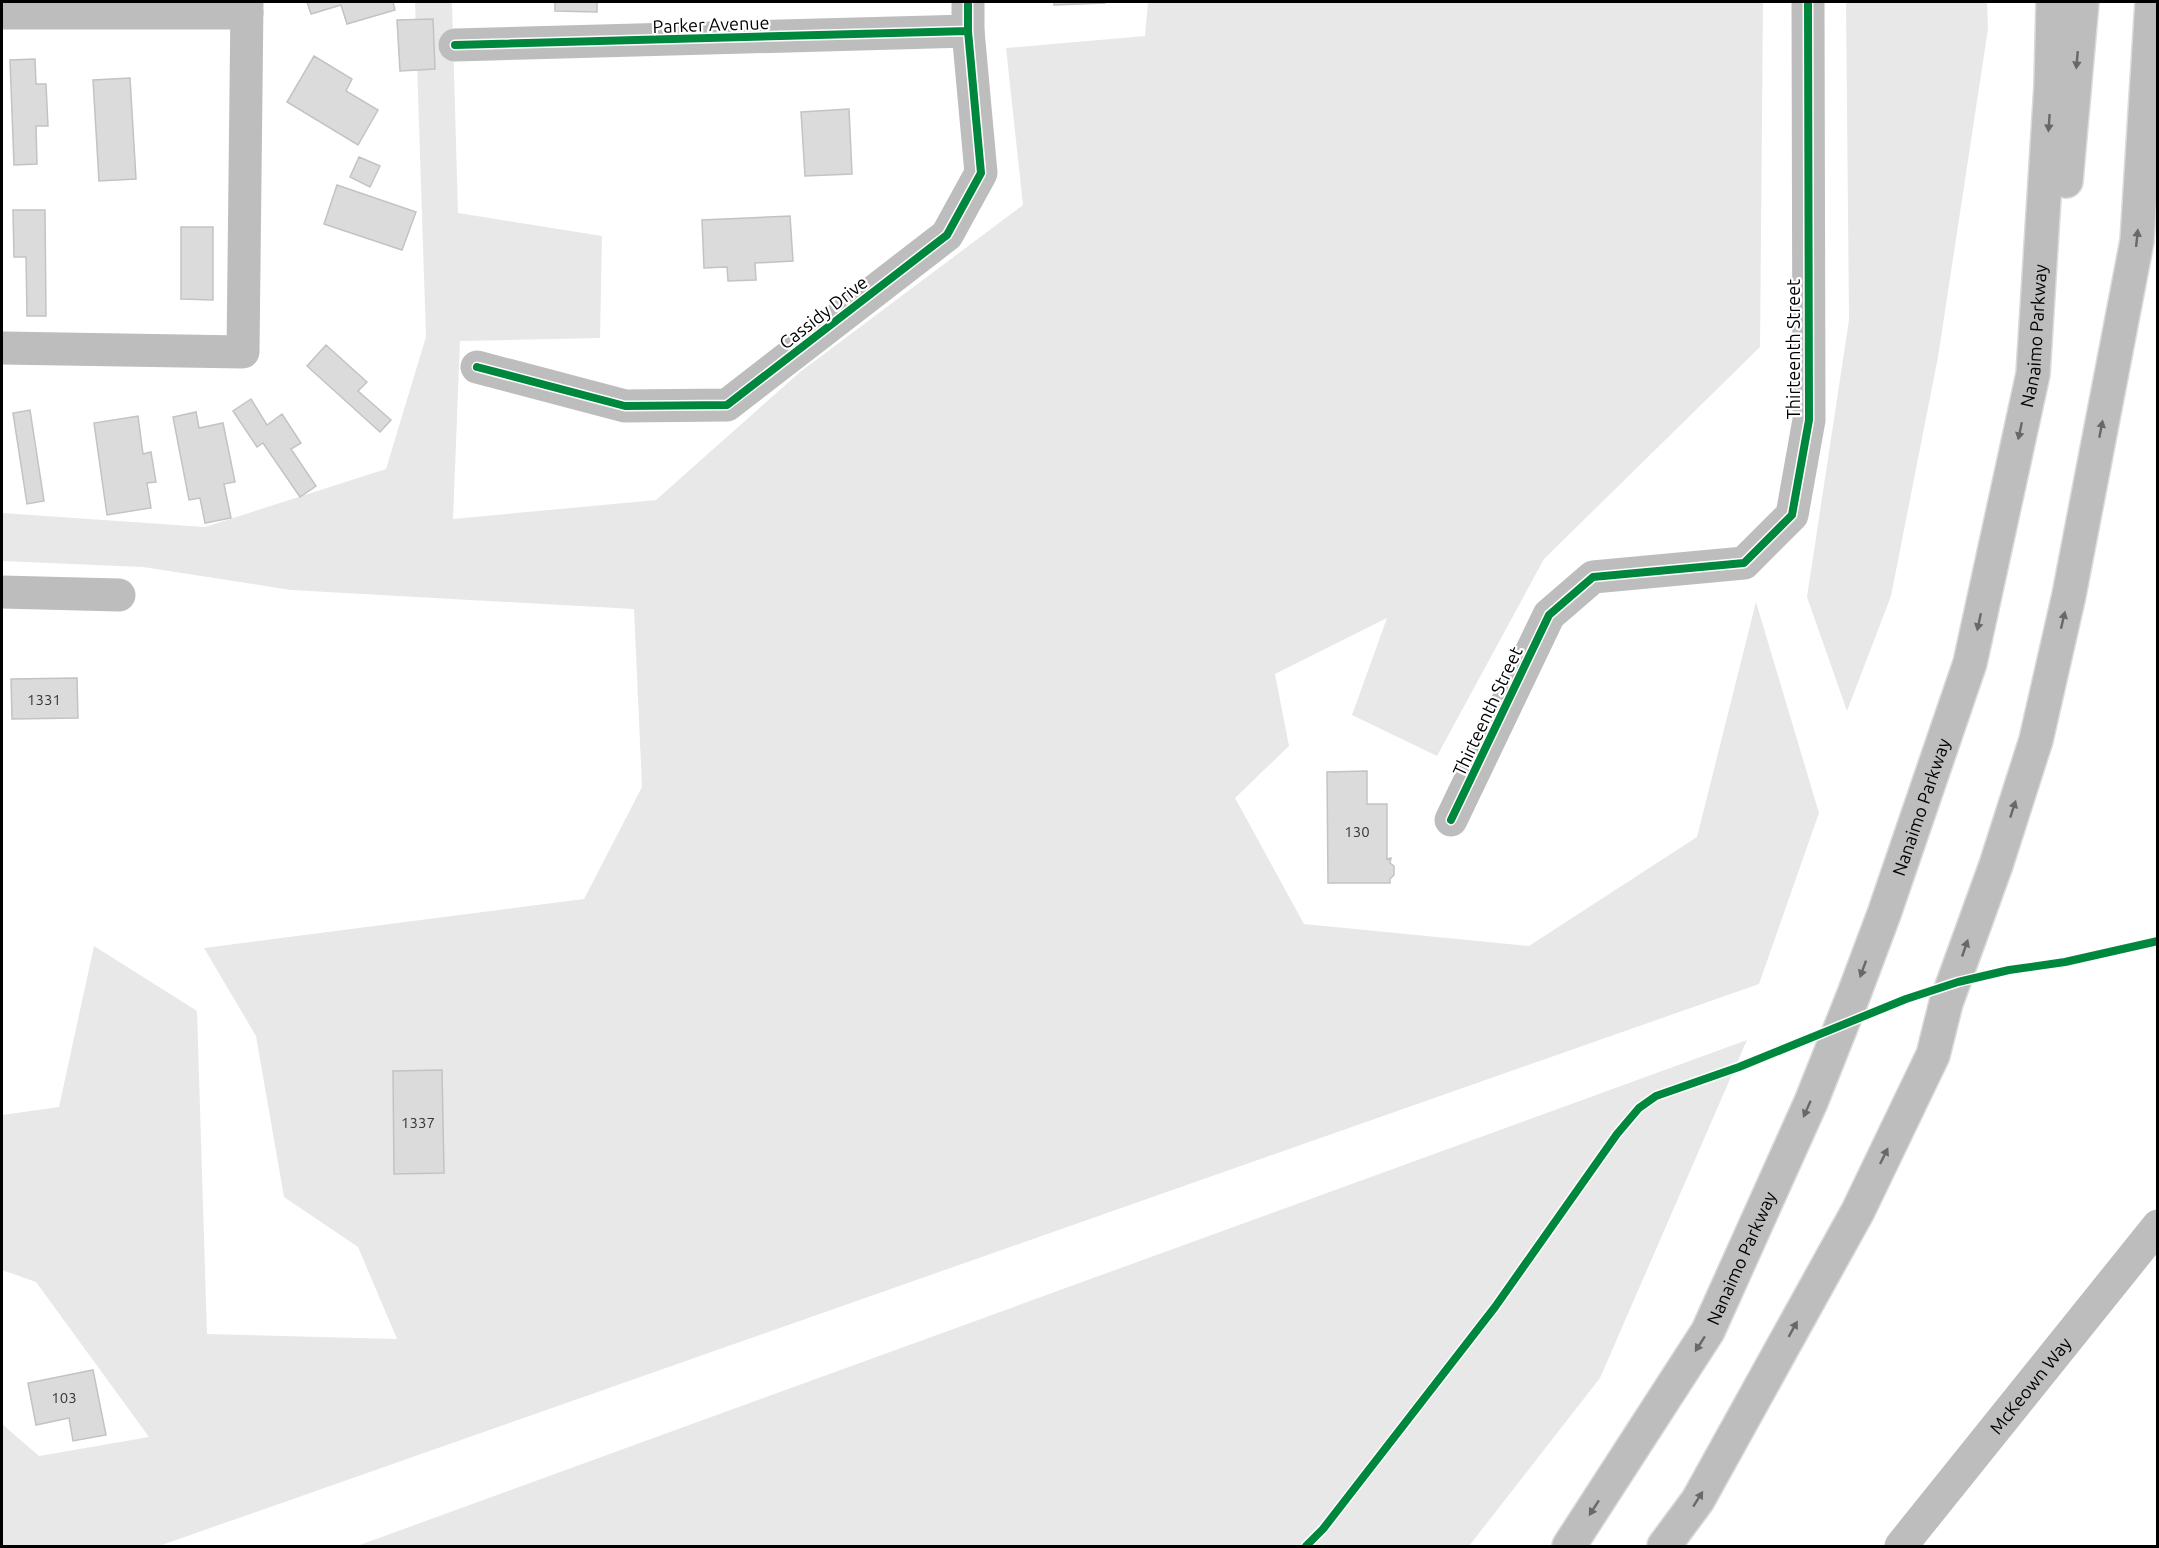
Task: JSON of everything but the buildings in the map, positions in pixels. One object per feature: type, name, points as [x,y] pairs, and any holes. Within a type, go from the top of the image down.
[{"type":"main road","name":"Thirteenth Street","points":[[1451,820],[1549,615],[1593,577],[1744,563],[1792,515],[1809,420],[1808,2]]},
{"type":"main road","name":"Nanaimo Parkway","points":[[1569,1546],[1708,1331],[1811,1102],[1854,994],[1884,914],[1970,663],[2033,374],[2051,85],[2053,2]]},
{"type":"main road","points":[[2033,374],[2056,267],[2070,151],[2082,2]]},
{"type":"main road","points":[[1664,1546],[1698,1500],[1858,1211],[1932,1055],[1946,1003],[1996,864],[2036,740],[2069,595],[2137,241],[2152,2]]},
{"type":"main road","points":[[2,13],[247,7],[243,352],[2,348]]},
{"type":"main road","name":"Parker Avenue","points":[[455,45],[968,16]]},
{"type":"main road","name":"Cassidy Drive","points":[[477,367],[625,406],[727,405],[947,235],[981,173],[968,16]]},
{"type":"main road","points":[[2,592],[119,595]]},
{"type":"main road","name":"McKeown Way","points":[[1901,1546],[2157,1226]]},
{"type":"shaded area","points":[[415,2],[452,2],[458,213],[602,236],[600,338],[460,341],[453,519],[656,500],[800,372],[1023,205],[1006,48],[1145,36],[1148,2],[1763,2],[1760,347],[1544,559],[1437,756],[1352,715],[1387,618],[1275,674],[1289,746],[1235,798],[1304,924],[1529,946],[1697,837],[1756,602],[1819,813],[1759,984],[159,1546],[2,1546],[2,1424],[39,1456],[149,1437],[36,1282],[2,1270],[2,1115],[59,1107],[94,946],[197,1011],[207,1334],[397,1339],[358,1247],[284,1197],[256,1036],[204,948],[584,899],[642,787],[634,609],[291,590],[143,567],[2,561],[2,513],[205,527],[386,469],[426,337]]},
{"type":"shaded area","points":[[1846,2],[1987,2],[1988,29],[1938,357],[1891,596],[1847,711],[1807,597],[1849,320]]},
{"type":"shaded area","points":[[1747,1040],[1600,1378],[1469,1546],[357,1546]]},
{"type":"cycle path","points":[[477,367],[625,406],[727,405],[947,235],[981,173],[968,31],[968,2]]},
{"type":"cycle path","points":[[1451,820],[1549,615],[1593,577],[1744,563],[1792,515],[1809,420],[1808,2]]},
{"type":"cycle path","points":[[455,45],[968,31]]},
{"type":"cycle path","points":[[1306,1546],[1323,1529],[1495,1307],[1617,1134],[1639,1108],[1656,1096],[1739,1067],[1906,999],[1958,982],[2009,970],[2065,962],[2158,941]]}]
